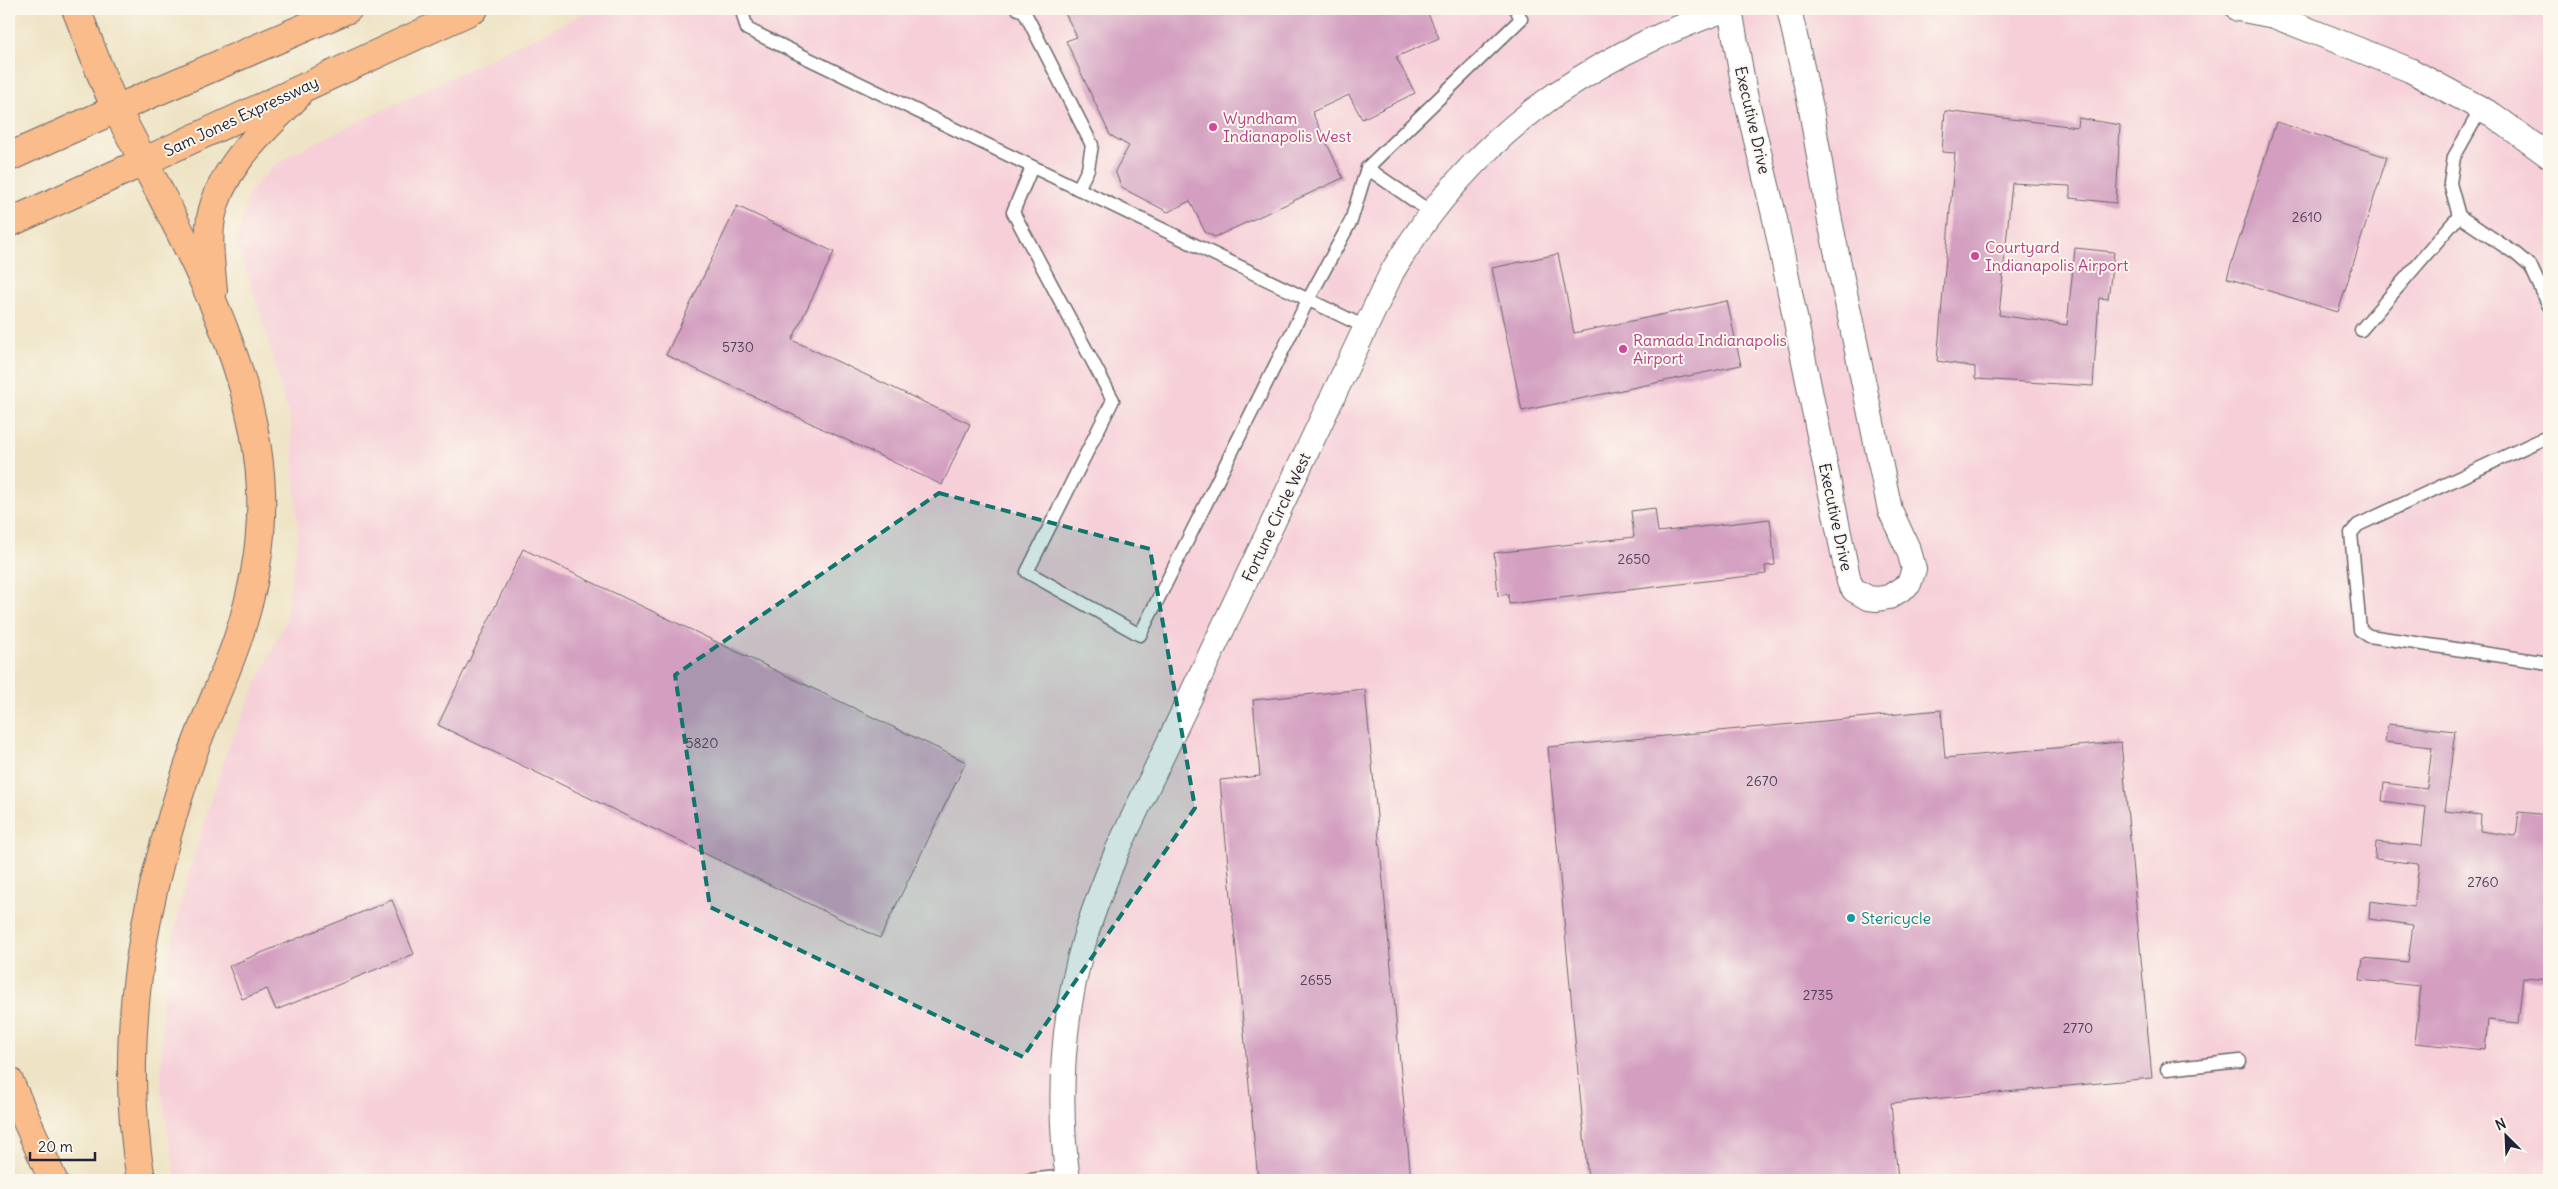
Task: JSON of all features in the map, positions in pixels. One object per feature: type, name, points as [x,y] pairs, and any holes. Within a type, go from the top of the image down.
[{"type":"main road","points":[[76,9],[116,109],[145,161],[214,307],[239,374],[253,433],[261,488],[260,526],[248,603],[237,641],[195,749],[170,825],[157,870],[142,936],[133,1012],[132,1051],[132,1089],[140,1180]]},
{"type":"main road","points":[[9,157],[348,9]]},
{"type":"main road","name":"Sam Jones Expressway","points":[[9,223],[474,9]]},
{"type":"main road","points":[[214,307],[210,248],[211,218],[222,187],[229,173],[251,144],[307,85]]},
{"type":"main road","points":[[9,1082],[53,1180]]},
{"type":"street","name":"Executive Drive","points":[[1728,9],[1745,94],[1775,219],[1849,582],[1854,590],[1864,596],[1877,599],[1897,594],[1910,584],[1913,576],[1913,561],[1890,510],[1829,216],[1809,94],[1789,9]]},
{"type":"street","name":"Fortune Circle West","points":[[1068,1178],[1063,1094],[1067,1029],[1082,949],[1092,914],[1118,849],[1365,327],[1397,265],[1432,213],[1473,164],[1517,122],[1537,106],[1610,61],[1682,26],[1728,9]]},
{"type":"street","points":[[2238,9],[2275,12],[2410,70],[2516,129],[2549,156]]},
{"type":"lane","points":[[744,9],[742,11],[747,29],[1365,327]]},
{"type":"lane","points":[[1018,9],[1024,11],[1092,145],[1088,169],[1078,189]]},
{"type":"lane","points":[[1032,167],[1013,212],[1113,400],[1028,572],[1140,635],[1308,300],[1351,221],[1366,168],[1521,19],[1516,9]]},
{"type":"lane","points":[[2481,109],[2454,157],[2450,183],[2459,216],[2516,254],[2531,267],[2549,306]]},
{"type":"lane","points":[[1366,168],[1432,213]]},
{"type":"lane","points":[[2360,330],[2459,216]]},
{"type":"lane","points":[[2549,436],[2358,526],[2350,533],[2360,630],[2369,636],[2549,662]]},
{"type":"lane","points":[[2167,1070],[2240,1061]]},
{"type":"lane","points":[[1030,1180],[1068,1178]]},
{"type":"highlighted area","points":[[939,493],[1150,549],[1195,808],[1023,1057],[710,907],[675,675]]},
{"type":"shaded area","points":[[593,9],[2549,9],[2549,1180],[176,1180],[161,1090],[163,981],[186,883],[228,747],[285,622],[298,535],[291,424],[262,318],[237,243],[248,195],[272,167],[300,150]]},
{"type":"building","name":"Wyndham Indianapolis West","points":[[1063,9],[1426,9],[1439,38],[1396,57],[1415,93],[1362,119],[1349,95],[1312,112],[1343,178],[1215,237],[1205,232],[1190,201],[1168,212],[1122,188],[1115,171],[1129,146],[1110,135],[1066,41],[1077,37]]},
{"type":"building","name":"Courtyard Indianapolis Airport","points":[[1945,111],[2077,127],[2078,118],[2120,125],[2116,203],[2070,198],[2070,186],[2012,183],[1999,315],[2067,325],[2075,248],[2114,252],[2108,299],[2099,298],[2093,386],[1975,379],[1975,367],[1937,361],[1955,153],[1942,152]]},
{"type":"building","points":[[2276,122],[2387,157],[2338,312],[2227,278]]},
{"type":"building","points":[[737,206],[834,252],[792,340],[970,424],[942,485],[666,355]]},
{"type":"building","name":"Ramada Indianapolis Airport","points":[[1558,254],[1574,333],[1727,301],[1741,365],[1522,411],[1492,268]]},
{"type":"building","points":[[1655,508],[1658,532],[1770,519],[1775,565],[1765,566],[1766,574],[1509,604],[1508,594],[1498,596],[1494,553],[1634,537],[1631,511]]},
{"type":"building","points":[[523,549],[966,762],[880,938],[438,725]]},
{"type":"building","points":[[1365,689],[1411,1180],[1258,1180],[1220,780],[1260,776],[1253,700]]},
{"type":"building","name":"Stericycle","points":[[1941,710],[1945,758],[2121,742],[2152,1078],[1891,1103],[1898,1180],[1588,1180],[1548,747]]},
{"type":"building","points":[[2388,724],[2455,731],[2445,811],[2481,815],[2480,831],[2516,836],[2519,812],[2549,815],[2549,980],[2523,978],[2518,1023],[2488,1020],[2485,1050],[2415,1043],[2421,986],[2360,980],[2363,958],[2408,962],[2413,925],[2369,919],[2370,901],[2414,907],[2419,864],[2375,859],[2376,842],[2422,846],[2426,807],[2382,801],[2384,783],[2427,788],[2432,747],[2385,742]]},
{"type":"building","points":[[392,900],[414,954],[276,1010],[267,989],[242,999],[229,966]]},
{"type":"place","name":"Wyndham Indianapolis West","points":[[1213,127]]},
{"type":"place","name":"Courtyard Indianapolis Airport","points":[[1975,256]]},
{"type":"place","name":"Ramada Indianapolis Airport","points":[[1623,349]]},
{"type":"place","name":"Stericycle","points":[[1851,918]]}]
